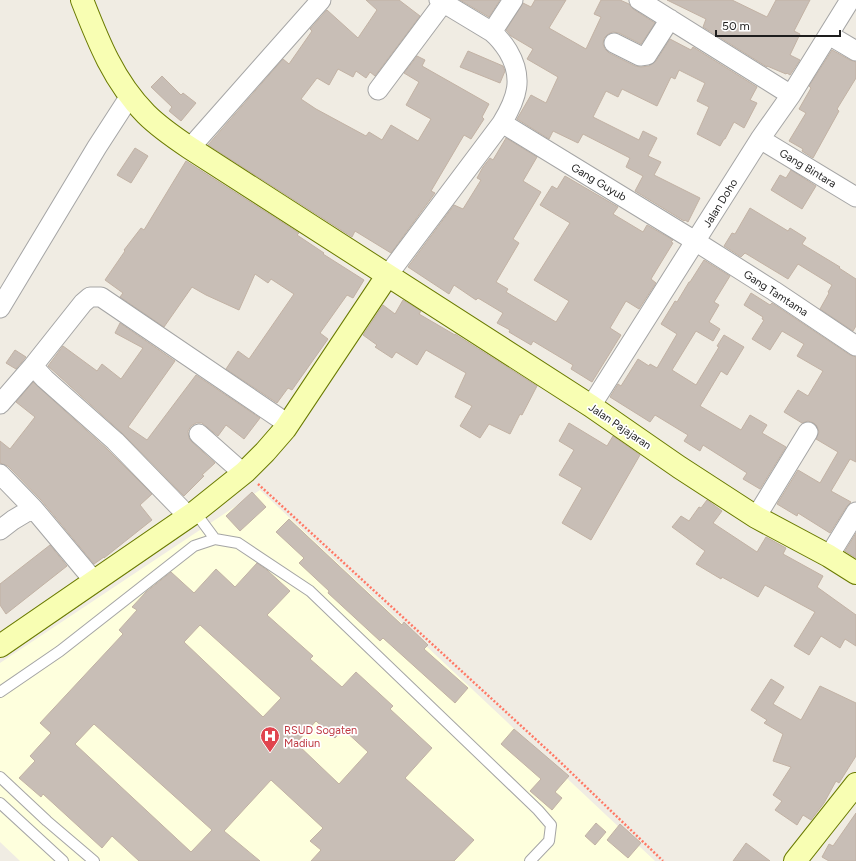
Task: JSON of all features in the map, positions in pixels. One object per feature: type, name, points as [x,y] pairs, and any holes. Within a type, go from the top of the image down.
[{"type":"street","name":"Jalan Pajajaran","points":[[82,0],[97,40],[110,66],[130,96],[146,115],[190,148],[591,406],[679,467],[756,517],[829,556],[856,573]]},
{"type":"street","points":[[190,148],[321,0]]},
{"type":"street","points":[[492,32],[513,0]]},
{"type":"street","points":[[639,0],[791,95]]},
{"type":"street","points":[[0,646],[95,582],[191,514],[244,472],[265,452],[288,424],[387,276],[502,123],[511,109],[516,94],[517,77],[515,65],[499,37],[441,2],[378,90]]},
{"type":"street","name":"Jalan Doho","points":[[591,406],[760,139],[791,95],[829,35],[843,2]]},
{"type":"street","points":[[614,43],[640,56],[647,55],[670,19]]},
{"type":"street","points":[[829,35],[856,51]]},
{"type":"street","points":[[0,308],[93,154],[130,96]]},
{"type":"street","name":"Gang Guyub","points":[[502,123],[695,241]]},
{"type":"street","name":"Gang Bintara","points":[[760,139],[856,197]]},
{"type":"street","name":"Gang Tamtama","points":[[695,241],[774,291],[856,346]]},
{"type":"street","points":[[0,404],[33,366],[83,303],[90,297],[101,297],[288,424]]},
{"type":"street","points":[[33,366],[45,379],[115,441],[191,514]]},
{"type":"street","points":[[756,517],[808,432]]},
{"type":"street","points":[[199,434],[244,472]]},
{"type":"street","points":[[0,474],[33,508],[95,582]]},
{"type":"street","points":[[0,530],[33,508]]},
{"type":"street","points":[[829,556],[856,512]]},
{"type":"street","points":[[803,858],[856,784]]},
{"type":"lane","points":[[191,514],[215,539]]},
{"type":"lane","points":[[0,692],[60,651],[194,546],[215,539],[238,543],[310,591],[538,810],[551,825],[549,840],[530,861]]},
{"type":"lane","points":[[0,777],[94,861]]},
{"type":"lane","points":[[0,803],[63,861]]},
{"type":"path","points":[[244,472],[550,751],[663,861]]},
{"type":"shaded area","name":"RSUD Sogaten Madiun","points":[[260,490],[655,861],[20,861],[0,842],[0,663]]},
{"type":"building","points":[[366,0],[399,0],[420,16],[375,76],[370,72],[366,78],[356,71],[353,77],[338,69],[329,85],[317,78],[301,99],[316,109],[366,136],[369,132],[382,140],[391,125],[418,141],[431,119],[406,105],[419,82],[404,73],[417,56],[425,60],[422,66],[489,104],[482,117],[484,119],[471,139],[464,135],[431,191],[435,193],[391,253],[355,231],[352,237],[208,145],[283,59],[289,64],[312,31],[310,29],[327,10],[358,38],[377,10]]},
{"type":"building","points":[[460,0],[500,0],[489,17]]},
{"type":"building","points":[[535,0],[566,0],[549,28],[586,49],[601,17],[594,14],[601,0],[620,0],[629,4],[633,9],[655,23],[641,44],[619,33],[613,32],[608,34],[604,38],[603,44],[609,53],[635,66],[649,66],[656,61],[670,39],[691,50],[693,47],[757,87],[750,100],[757,103],[744,128],[734,122],[720,146],[697,134],[709,107],[697,101],[705,83],[679,70],[675,79],[671,77],[657,106],[622,89],[618,97],[606,91],[593,117],[639,140],[643,131],[657,138],[648,156],[661,162],[654,175],[700,198],[688,222],[635,191],[643,176],[626,167],[630,158],[583,134],[578,143],[553,131],[549,139],[517,119],[531,95],[546,103],[558,77],[527,59],[533,49],[511,36],[506,30],[523,3],[531,7]]},
{"type":"building","points":[[667,0],[732,0],[767,17],[776,0],[810,0],[794,31],[800,34],[790,55],[800,60],[790,75],[767,67],[703,27],[706,19]]},
{"type":"building","points":[[832,50],[856,62],[856,78],[837,109],[839,111],[813,158],[802,151],[803,149],[789,141],[806,113],[799,109],[811,88],[809,86]]},
{"type":"building","points":[[468,51],[503,66],[505,71],[500,83],[460,67]]},
{"type":"building","points":[[162,76],[181,95],[183,93],[196,103],[181,121],[169,111],[172,107],[151,87]]},
{"type":"building","points":[[506,138],[537,157],[523,181],[541,192],[513,239],[519,243],[496,282],[508,289],[506,292],[556,322],[569,301],[534,280],[570,223],[540,205],[552,186],[557,189],[565,176],[618,207],[613,214],[643,232],[647,225],[673,240],[671,242],[673,243],[651,279],[656,283],[639,309],[626,301],[610,328],[621,335],[592,382],[571,369],[573,365],[533,341],[531,345],[497,323],[503,313],[478,298],[476,300],[454,285],[449,294],[408,267],[454,205],[463,209],[481,180],[477,178],[483,167],[490,158],[493,160]]},
{"type":"building","points":[[135,148],[148,156],[131,183],[117,175]]},
{"type":"building","points":[[186,161],[299,233],[297,235],[324,253],[323,254],[364,280],[353,298],[347,295],[320,333],[328,339],[292,390],[288,388],[277,403],[226,369],[238,351],[249,359],[294,294],[271,279],[268,283],[255,274],[239,310],[192,287],[164,327],[120,297],[123,293],[105,280],[125,251],[124,250],[141,228],[144,230]]},
{"type":"building","points":[[791,170],[816,186],[802,209],[771,190],[780,175],[786,178]]},
{"type":"building","points":[[750,208],[788,231],[790,228],[806,238],[802,244],[840,267],[839,268],[856,279],[856,326],[853,331],[820,309],[832,285],[798,264],[788,279],[745,253],[741,257],[724,246],[732,233],[735,234]]},
{"type":"building","points":[[704,260],[730,276],[714,302],[719,305],[709,322],[720,329],[713,341],[696,331],[672,370],[696,385],[719,347],[717,346],[724,335],[744,347],[727,375],[721,371],[700,406],[741,430],[750,415],[767,425],[762,433],[786,447],[760,489],[743,479],[747,473],[703,445],[700,451],[684,441],[688,435],[655,415],[650,422],[610,397],[618,384],[621,386],[638,359],[649,366],[650,364],[657,368],[677,334],[661,324],[675,301],[677,302]]},
{"type":"building","points":[[751,293],[770,305],[772,303],[850,355],[856,357],[856,462],[850,459],[831,491],[851,502],[830,533],[798,513],[797,516],[777,504],[798,470],[820,483],[838,452],[816,439],[819,432],[814,423],[808,421],[802,423],[784,412],[798,390],[808,396],[823,371],[797,356],[804,344],[782,331],[770,350],[752,339],[764,320],[762,319],[763,317],[744,305]]},
{"type":"building","points":[[403,300],[421,311],[419,314],[455,334],[537,386],[510,434],[489,424],[480,438],[460,426],[472,406],[455,397],[466,373],[426,350],[417,365],[396,352],[392,358],[375,347],[377,345],[363,335],[383,305],[395,314]]},
{"type":"building","points":[[120,323],[175,361],[128,427],[147,440],[196,375],[260,418],[244,439],[226,425],[218,436],[202,423],[196,423],[191,426],[188,431],[189,438],[215,463],[202,475],[204,476],[184,496],[122,433],[48,366],[63,346],[97,371],[102,364],[121,379],[143,348],[115,333]]},
{"type":"building","points":[[15,350],[26,357],[16,369],[6,363]]},
{"type":"building","points":[[33,382],[107,449],[152,494],[140,505],[152,520],[104,558],[94,564],[41,500],[8,466],[0,463],[0,441],[10,449],[35,417],[16,402]]},
{"type":"building","points":[[569,423],[607,446],[613,436],[640,455],[591,540],[562,523],[582,488],[559,475],[574,450],[559,441]]},
{"type":"building","points":[[252,492],[266,507],[240,531],[226,516]]},
{"type":"building","points":[[707,500],[722,511],[713,523],[757,552],[766,537],[786,548],[783,554],[823,576],[817,587],[856,615],[856,646],[845,639],[840,648],[821,636],[809,655],[794,646],[815,612],[765,585],[758,597],[722,577],[721,579],[696,564],[705,551],[672,527],[681,516],[689,521],[699,507],[701,508]]},
{"type":"building","points":[[289,519],[402,625],[404,622],[428,645],[424,649],[468,688],[455,703],[383,638],[380,641],[328,593],[329,591],[299,563],[304,558],[276,532]]},
{"type":"building","points":[[856,533],[856,558],[845,551]]},
{"type":"building","points":[[50,545],[67,566],[6,614],[0,605],[0,584]]},
{"type":"building","points":[[257,563],[267,570],[290,591],[267,615],[313,656],[310,659],[342,687],[356,672],[393,706],[390,709],[432,748],[405,778],[474,840],[454,861],[311,861],[321,850],[310,841],[323,828],[271,780],[224,831],[260,861],[139,861],[112,836],[102,848],[43,794],[41,797],[19,778],[35,761],[30,756],[51,733],[40,723],[123,634],[119,630],[137,610],[132,607],[146,592],[171,572],[194,593],[216,569],[235,587]],"holes":[[[200,625],[281,698],[263,717],[184,642]],[[316,721],[335,738],[343,729],[368,752],[339,784],[296,743]],[[94,724],[212,830],[191,852],[75,744]]]},
{"type":"building","points":[[771,679],[784,687],[773,704],[801,720],[820,686],[856,703],[856,756],[839,783],[836,781],[824,803],[811,820],[803,815],[797,825],[775,810],[782,801],[773,795],[791,767],[773,761],[783,734],[764,723],[767,720],[751,710]]},
{"type":"building","points":[[514,729],[569,776],[555,792],[562,798],[552,810],[530,791],[541,779],[501,744]]},
{"type":"building","points":[[856,813],[856,861],[829,861],[822,857],[829,844],[833,846]]},
{"type":"building","points":[[596,823],[606,832],[595,845],[585,836]]},
{"type":"building","points":[[620,824],[641,843],[628,858],[607,840]]},
{"type":"building","points":[[746,843],[770,861],[733,861]]},
{"type":"place","name":"RSUD Sogaten Madiun","points":[[270,753]]}]
